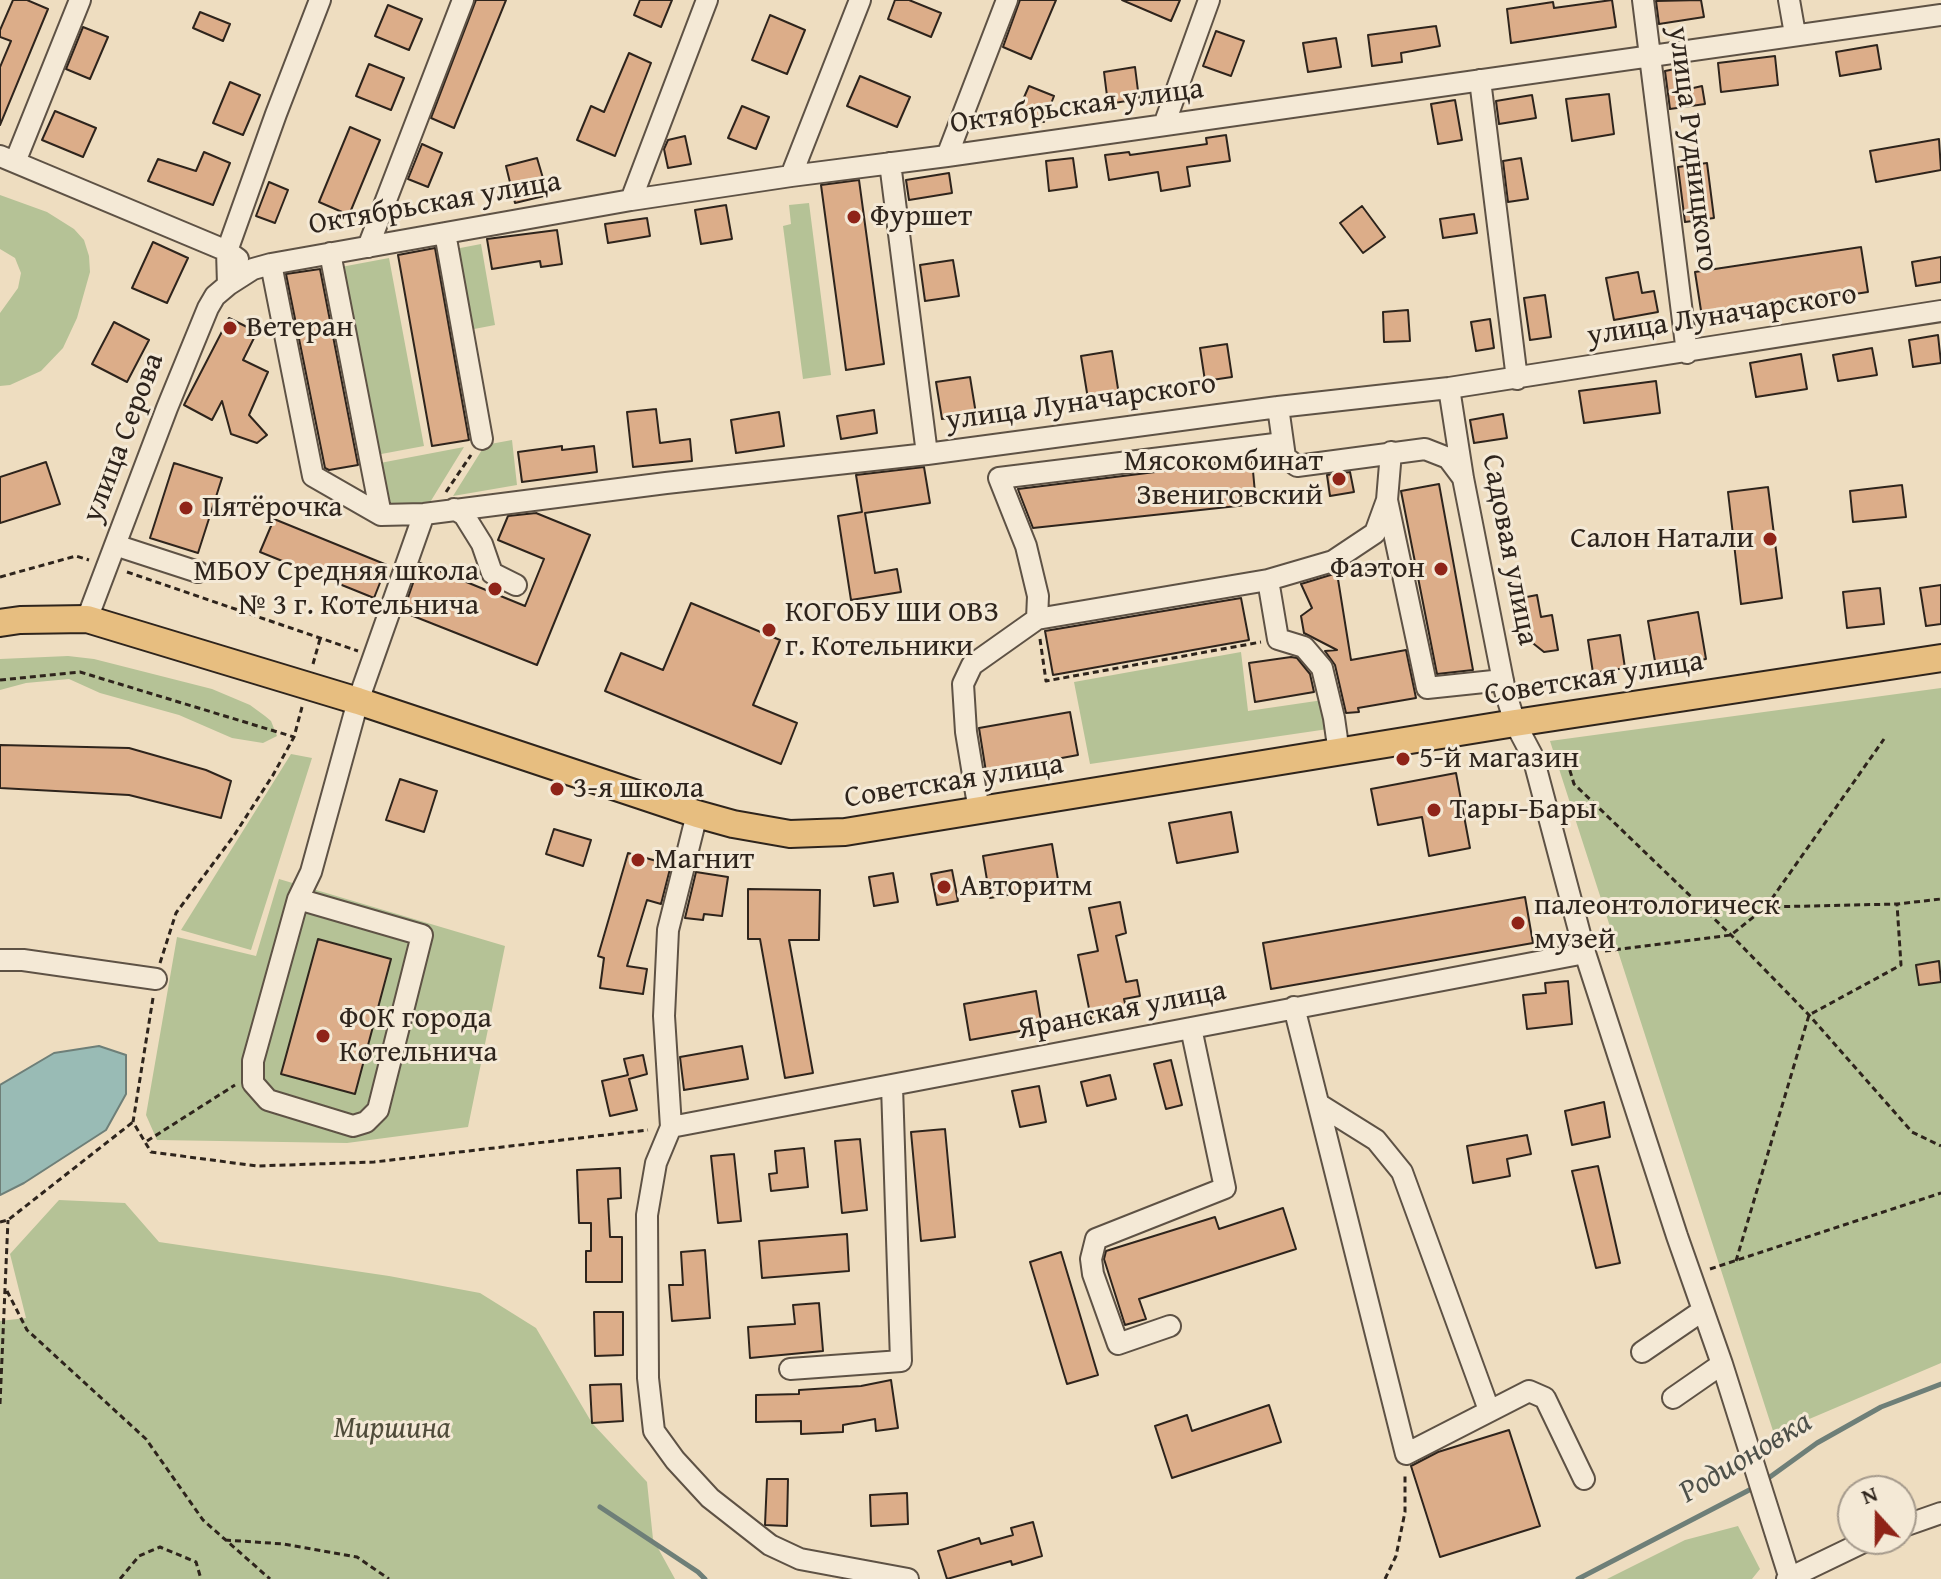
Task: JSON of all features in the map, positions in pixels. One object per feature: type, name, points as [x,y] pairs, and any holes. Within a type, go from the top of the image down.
[{"type":"main road","name":"Советская улица","points":[[0,623],[87,619],[358,701],[697,814],[790,834],[845,832],[1515,723],[1941,658]]},
{"type":"street","points":[[80,0],[8,159],[262,266],[313,476],[381,515]]},
{"type":"street","points":[[228,285],[227,251],[320,0]]},
{"type":"street","points":[[368,247],[463,0]]},
{"type":"street","points":[[631,200],[707,0]]},
{"type":"street","points":[[791,176],[860,0]]},
{"type":"street","points":[[947,156],[1007,0]]},
{"type":"street","points":[[1164,125],[1209,0]]},
{"type":"street","name":"улица Рудницкого","points":[[1643,0],[1687,353]]},
{"type":"street","points":[[1789,0],[1795,34]]},
{"type":"street","name":"Октябрьская улица","points":[[228,285],[262,266],[631,200],[1941,15]]},
{"type":"street","points":[[1480,80],[1517,379]]},
{"type":"street","points":[[890,163],[927,454]]},
{"type":"street","points":[[445,233],[482,439]]},
{"type":"street","points":[[330,253],[381,515]]},
{"type":"street","name":"улица Серова","points":[[87,619],[208,308],[215,296],[228,285]]},
{"type":"street","name":"улица Луначарского","points":[[381,515],[428,513],[927,454],[1278,407],[1449,388],[1941,311]]},
{"type":"street","name":"Садовая улица","points":[[1449,388],[1463,478],[1503,680],[1515,723],[1533,757],[1585,953],[1722,1364],[1789,1578]]},
{"type":"street","points":[[1278,407],[1285,457],[1297,466],[1425,449],[1448,458],[1463,478]]},
{"type":"street","points":[[1037,619],[1038,596],[1026,546],[999,478],[1283,443]]},
{"type":"street","points":[[979,811],[966,732],[963,684],[972,665],[1037,619],[1268,580],[1333,561],[1375,533],[1387,500],[1391,452]]},
{"type":"street","points":[[1387,500],[1427,688],[1503,680]]},
{"type":"street","points":[[454,509],[464,515],[482,544],[492,573],[516,585]]},
{"type":"street","points":[[298,899],[422,935],[378,1110],[366,1122],[353,1126],[268,1100],[253,1083],[253,1061],[298,899],[311,872],[358,701],[428,513]]},
{"type":"street","points":[[115,545],[198,572]]},
{"type":"street","points":[[1268,580],[1278,639],[1304,647],[1322,668],[1339,753]]},
{"type":"street","points":[[697,814],[668,930],[664,1016],[671,1127],[656,1163],[647,1215],[648,1378],[654,1431],[675,1460],[710,1498],[770,1545],[800,1559],[908,1579]]},
{"type":"street","name":"Яранская улица","points":[[671,1127],[1585,953]]},
{"type":"street","points":[[0,960],[23,960],[156,979]]},
{"type":"street","points":[[1294,1007],[1406,1454],[1529,1391],[1545,1398],[1584,1479]]},
{"type":"street","points":[[1170,1326],[1118,1344],[1093,1274],[1091,1259],[1096,1239],[1225,1188],[1191,1028]]},
{"type":"street","points":[[790,1369],[901,1361],[892,1086]]},
{"type":"street","points":[[1320,1105],[1376,1140],[1402,1172],[1489,1410]]},
{"type":"street","points":[[1642,1352],[1702,1311]]},
{"type":"street","points":[[1673,1398],[1722,1364]]},
{"type":"street","points":[[1917,1521],[1941,1513]]},
{"type":"street","points":[[1789,1578],[1837,1555]]},
{"type":"path","points":[[428,513],[482,439]]},
{"type":"path","points":[[0,577],[76,556],[373,656]]},
{"type":"path","points":[[1037,619],[1046,681],[1278,639]]},
{"type":"path","points":[[320,639],[294,737],[233,837],[176,913],[156,979],[133,1122],[151,1152],[257,1166],[374,1162],[671,1127]]},
{"type":"path","points":[[0,680],[80,672],[294,737]]},
{"type":"path","points":[[1585,953],[1731,935],[1766,907],[1884,739]]},
{"type":"path","points":[[1564,751],[1574,784],[1809,1015],[1912,1132],[1941,1146]]},
{"type":"path","points":[[1766,907],[1897,904],[1941,899]]},
{"type":"path","points":[[1736,1261],[1809,1015],[1901,965],[1897,904]]},
{"type":"path","points":[[146,1142],[252,1074]]},
{"type":"path","points":[[0,1222],[8,1220],[133,1122]]},
{"type":"path","points":[[1706,1270],[1941,1193]]},
{"type":"path","points":[[0,1404],[8,1220]]},
{"type":"path","points":[[7,1291],[27,1330],[146,1439],[203,1520],[270,1579]]},
{"type":"path","points":[[1385,1579],[1396,1556],[1405,1512],[1406,1454]]},
{"type":"path","points":[[225,1540],[284,1544],[357,1557],[389,1579]]},
{"type":"path","points":[[120,1579],[139,1556],[160,1547],[196,1562],[201,1579]]},
{"type":"green space","points":[[0,195],[47,212],[74,229],[84,240],[90,272],[77,318],[63,348],[41,371],[10,385],[0,386],[0,313],[18,288],[21,273],[15,258],[0,249]]},
{"type":"green space","points":[[809,203],[831,375],[803,379],[783,226],[791,224],[789,205]]},
{"type":"green space","points":[[481,244],[495,325],[469,330],[455,249]]},
{"type":"green space","points":[[389,258],[424,446],[376,455],[341,267]]},
{"type":"green space","points":[[512,440],[517,485],[453,496],[485,445]]},
{"type":"green space","points":[[464,447],[429,504],[388,507],[380,463]]},
{"type":"green space","points":[[1241,652],[1248,711],[1323,700],[1328,729],[1090,764],[1074,682]]},
{"type":"green space","points":[[68,656],[94,659],[212,689],[250,705],[271,721],[277,736],[263,743],[232,738],[179,715],[100,693],[69,679],[26,683],[0,690],[0,659]]},
{"type":"green space","points":[[1941,688],[1941,1363],[1774,1434],[1550,741]]},
{"type":"green space","points":[[291,754],[312,758],[251,950],[181,930]]},
{"type":"green space","name":"ФОК города Котельнича","points":[[279,879],[505,946],[468,1127],[347,1143],[157,1140],[146,1115],[177,937],[256,956]]},
{"type":"green space","name":"Миршина","points":[[59,1200],[125,1203],[159,1242],[389,1276],[480,1293],[536,1328],[592,1423],[647,1482],[653,1539],[675,1579],[0,1579],[0,1321],[26,1318],[10,1254]]},
{"type":"green space","points":[[1738,1526],[1760,1569],[1752,1579],[1607,1579],[1685,1540]]},
{"type":"water","points":[[99,1046],[126,1055],[126,1094],[106,1130],[0,1195],[0,1085],[54,1053]]},
{"type":"building","points":[[13,0],[27,0],[48,9],[0,125],[0,67],[11,41],[0,37],[0,30]]},
{"type":"building","points":[[476,0],[506,0],[454,128],[431,118]]},
{"type":"building","points":[[640,0],[672,0],[661,27],[634,15]]},
{"type":"building","points":[[895,0],[909,0],[941,13],[931,37],[888,19]]},
{"type":"building","points":[[1020,0],[1056,0],[1031,59],[1003,47]]},
{"type":"building","points":[[1122,0],[1180,0],[1171,21]]},
{"type":"building","points":[[1612,0],[1616,27],[1511,43],[1507,9],[1553,2],[1554,8]]},
{"type":"building","points":[[1701,0],[1704,17],[1659,24],[1656,1]]},
{"type":"building","points":[[388,5],[422,19],[409,50],[375,36]]},
{"type":"building","points":[[200,12],[230,24],[223,41],[193,28]]},
{"type":"building","points":[[770,15],[805,30],[787,74],[752,60]]},
{"type":"building","points":[[1436,26],[1440,46],[1401,53],[1402,62],[1372,66],[1368,35]]},
{"type":"building","points":[[83,27],[108,37],[90,79],[66,69]]},
{"type":"building","points":[[1216,31],[1244,41],[1231,76],[1203,66]]},
{"type":"building","points":[[1336,38],[1341,67],[1308,72],[1303,43]]},
{"type":"building","points":[[1877,45],[1881,69],[1840,76],[1836,52]]},
{"type":"building","points":[[629,53],[651,63],[615,156],[577,140],[591,106],[604,112]]},
{"type":"building","points":[[1775,56],[1778,85],[1721,92],[1718,63]]},
{"type":"building","points":[[369,64],[404,78],[391,110],[356,96]]},
{"type":"building","points":[[1135,67],[1139,99],[1108,104],[1104,72]]},
{"type":"building","points":[[1685,67],[1689,89],[1702,86],[1705,104],[1670,109],[1665,71]]},
{"type":"building","points":[[860,76],[910,97],[897,127],[847,106]]},
{"type":"building","points":[[230,82],[260,95],[243,135],[213,123]]},
{"type":"building","points":[[1029,86],[1054,96],[1044,122],[1018,111]]},
{"type":"building","points":[[1609,94],[1614,134],[1572,141],[1566,99]]},
{"type":"building","points":[[1532,95],[1536,118],[1499,124],[1496,101]]},
{"type":"building","points":[[1455,100],[1462,140],[1438,144],[1431,104]]},
{"type":"building","points":[[742,106],[769,117],[756,149],[728,138]]},
{"type":"building","points":[[55,111],[96,128],[83,157],[42,140]]},
{"type":"building","points":[[350,127],[380,140],[349,215],[319,202]]},
{"type":"building","points":[[1226,135],[1230,161],[1187,167],[1190,186],[1161,191],[1158,172],[1109,180],[1105,155],[1129,152],[1130,155],[1207,144],[1206,138]]},
{"type":"building","points":[[685,136],[691,164],[668,168],[664,149],[668,140]]},
{"type":"building","points":[[1939,139],[1941,170],[1876,182],[1870,151]]},
{"type":"building","points":[[422,144],[442,153],[428,187],[408,179]]},
{"type":"building","points":[[204,152],[230,163],[213,205],[148,181],[158,159],[196,171]]},
{"type":"building","points":[[537,158],[548,195],[515,203],[506,166]]},
{"type":"building","points":[[1073,158],[1077,187],[1049,191],[1046,161]]},
{"type":"building","points":[[1521,158],[1528,199],[1508,202],[1503,161]]},
{"type":"building","points":[[1707,163],[1714,218],[1685,222],[1678,167]]},
{"type":"building","points":[[949,173],[952,193],[909,200],[906,180]]},
{"type":"building","points":[[859,180],[884,364],[846,370],[821,185]]},
{"type":"building","points":[[269,182],[288,190],[275,223],[256,216]]},
{"type":"building","points":[[726,205],[732,239],[701,244],[695,210]]},
{"type":"building","points":[[1362,206],[1385,237],[1363,253],[1340,223]]},
{"type":"building","points":[[1474,214],[1477,233],[1443,238],[1440,219]]},
{"type":"building","points":[[647,218],[650,236],[608,243],[605,224]]},
{"type":"building","points":[[557,230],[562,264],[541,267],[540,261],[492,269],[487,239]]},
{"type":"building","points":[[153,242],[188,258],[167,303],[132,288]]},
{"type":"building","points":[[1861,247],[1868,292],[1702,317],[1695,272]]},
{"type":"building","points":[[435,248],[469,440],[432,446],[398,255]]},
{"type":"building","points":[[1941,257],[1941,282],[1916,286],[1912,262]]},
{"type":"building","points":[[953,260],[959,296],[925,301],[920,265]]},
{"type":"building","points":[[320,269],[358,465],[329,470],[325,468],[286,274]]},
{"type":"building","points":[[1638,272],[1642,293],[1654,291],[1658,312],[1614,320],[1606,278]]},
{"type":"building","points":[[1545,295],[1551,337],[1530,340],[1524,298]]},
{"type":"building","points":[[1408,310],[1410,341],[1384,342],[1383,312]]},
{"type":"building","points":[[229,318],[257,332],[243,360],[268,372],[249,415],[267,435],[257,443],[231,434],[222,401],[212,420],[184,405]]},
{"type":"building","points":[[1490,319],[1494,348],[1476,351],[1471,322]]},
{"type":"building","points":[[114,322],[149,340],[127,382],[92,364]]},
{"type":"building","points":[[1938,335],[1941,363],[1913,367],[1909,340]]},
{"type":"building","points":[[1227,344],[1232,377],[1205,381],[1200,348]]},
{"type":"building","points":[[1872,348],[1877,375],[1838,381],[1833,355]]},
{"type":"building","points":[[1112,351],[1119,395],[1088,399],[1081,356]]},
{"type":"building","points":[[1801,354],[1807,389],[1756,397],[1750,363]]},
{"type":"building","points":[[970,377],[976,414],[942,419],[936,382]]},
{"type":"building","points":[[1656,381],[1660,413],[1584,423],[1579,391]]},
{"type":"building","points":[[656,409],[660,443],[690,439],[692,461],[633,467],[627,412]]},
{"type":"building","points":[[874,410],[877,433],[841,439],[837,416]]},
{"type":"building","points":[[779,412],[784,446],[736,453],[731,420]]},
{"type":"building","points":[[1503,414],[1507,438],[1474,443],[1470,420]]},
{"type":"building","points":[[562,446],[562,450],[594,446],[597,472],[522,482],[518,452]]},
{"type":"building","points":[[1252,460],[1256,504],[1033,528],[1018,489]]},
{"type":"building","points":[[46,462],[60,504],[0,523],[0,477]]},
{"type":"building","points":[[174,463],[222,478],[198,553],[150,538]]},
{"type":"building","points":[[924,467],[930,503],[865,513],[875,573],[897,569],[901,592],[851,600],[838,516],[862,512],[856,475]]},
{"type":"building","points":[[1350,472],[1354,492],[1330,496],[1327,475]]},
{"type":"building","points":[[1439,484],[1473,670],[1437,674],[1401,491]]},
{"type":"building","points":[[1902,485],[1906,517],[1853,522],[1850,491]]},
{"type":"building","points":[[1768,487],[1782,598],[1741,604],[1728,492]]},
{"type":"building","points":[[536,513],[590,535],[537,665],[403,612],[420,563],[525,606],[544,559],[498,540],[508,516]]},
{"type":"building","points":[[274,519],[387,565],[374,598],[260,552]]},
{"type":"building","points":[[1337,573],[1351,660],[1406,650],[1416,698],[1346,713],[1335,665],[1325,651],[1337,650],[1304,633],[1301,616],[1312,608],[1301,584]]},
{"type":"building","points":[[1941,585],[1941,624],[1926,626],[1920,588]]},
{"type":"building","points":[[1880,588],[1884,624],[1847,628],[1843,592]]},
{"type":"building","points":[[1537,595],[1541,617],[1552,615],[1558,650],[1544,652],[1515,629],[1511,600]]},
{"type":"building","points":[[1241,598],[1249,640],[1053,675],[1045,631]]},
{"type":"building","points":[[691,603],[780,640],[753,705],[797,723],[781,764],[605,691],[621,653],[663,670]]},
{"type":"building","points":[[1698,612],[1706,659],[1656,667],[1648,621]]},
{"type":"building","points":[[1620,635],[1625,668],[1593,673],[1588,640]]},
{"type":"building","points":[[1297,658],[1310,674],[1314,692],[1255,702],[1249,663]]},
{"type":"building","points":[[1070,712],[1078,755],[986,772],[979,728]]},
{"type":"building","points":[[0,745],[129,748],[206,770],[231,781],[221,818],[129,795],[0,788]]},
{"type":"building","points":[[1456,773],[1470,848],[1429,856],[1422,817],[1378,825],[1371,789]]},
{"type":"building","points":[[400,779],[437,791],[424,832],[386,820]]},
{"type":"building","points":[[1231,812],[1238,852],[1177,863],[1169,823]]},
{"type":"building","points":[[554,829],[591,840],[583,866],[546,854]]},
{"type":"building","points":[[1052,844],[1059,886],[990,898],[983,856]]},
{"type":"building","points":[[628,853],[671,865],[661,904],[647,900],[627,966],[647,969],[643,994],[600,988],[604,958],[598,956]]},
{"type":"building","name":"Авторитм","points":[[952,870],[958,901],[937,905],[931,874]]},
{"type":"building","points":[[696,872],[728,877],[722,916],[704,914],[703,920],[685,918]]},
{"type":"building","points":[[893,873],[898,902],[874,906],[869,877]]},
{"type":"building","points":[[748,889],[820,890],[819,940],[789,940],[813,1073],[785,1078],[760,939],[748,939]]},
{"type":"building","points":[[1525,897],[1533,943],[1271,989],[1263,943]]},
{"type":"building","points":[[1120,902],[1126,933],[1116,936],[1126,982],[1137,980],[1140,996],[1124,999],[1128,1016],[1092,1023],[1078,955],[1098,951],[1089,908]]},
{"type":"building","points":[[318,939],[391,959],[355,1094],[281,1074]]},
{"type":"building","points":[[1939,961],[1941,982],[1919,985],[1916,965]]},
{"type":"building","points":[[1568,981],[1572,1024],[1527,1029],[1523,995],[1546,993],[1545,983]]},
{"type":"building","points":[[1036,991],[1042,1027],[970,1040],[964,1004]]},
{"type":"building","points":[[742,1046],[748,1079],[684,1090],[680,1057]]},
{"type":"building","points":[[643,1055],[647,1074],[629,1079],[637,1110],[610,1116],[602,1081],[628,1075],[624,1059]]},
{"type":"building","points":[[1171,1060],[1182,1105],[1166,1109],[1154,1064]]},
{"type":"building","points":[[1110,1075],[1116,1099],[1087,1106],[1081,1082]]},
{"type":"building","points":[[1039,1086],[1046,1122],[1020,1127],[1012,1091]]},
{"type":"building","points":[[1604,1102],[1610,1137],[1572,1145],[1565,1111]]},
{"type":"building","points":[[945,1129],[955,1237],[921,1241],[911,1132]]},
{"type":"building","points":[[1527,1135],[1531,1154],[1507,1159],[1510,1176],[1473,1183],[1467,1146]]},
{"type":"building","points":[[860,1139],[867,1210],[842,1213],[835,1141]]},
{"type":"building","points":[[804,1148],[808,1187],[771,1191],[769,1174],[777,1173],[775,1151]]},
{"type":"building","points":[[734,1154],[741,1221],[718,1223],[711,1156]]},
{"type":"building","points":[[1598,1166],[1620,1263],[1596,1268],[1572,1171]]},
{"type":"building","points":[[620,1168],[621,1198],[608,1199],[610,1237],[622,1237],[622,1282],[586,1282],[586,1251],[591,1251],[591,1223],[579,1223],[577,1170]]},
{"type":"building","points":[[1283,1208],[1296,1249],[1139,1299],[1146,1319],[1125,1325],[1104,1259],[1106,1251],[1215,1217],[1219,1229]]},
{"type":"building","points":[[847,1234],[849,1271],[762,1278],[759,1241]]},
{"type":"building","points":[[705,1250],[710,1318],[672,1321],[669,1285],[683,1285],[681,1252]]},
{"type":"building","points":[[1061,1252],[1098,1375],[1067,1384],[1030,1262]]},
{"type":"building","points":[[819,1303],[823,1351],[750,1358],[748,1327],[795,1324],[793,1305]]},
{"type":"building","points":[[594,1312],[623,1312],[623,1355],[595,1356]]},
{"type":"building","points":[[891,1380],[898,1428],[876,1431],[875,1419],[843,1425],[843,1432],[801,1434],[801,1421],[756,1422],[756,1395],[799,1394],[799,1390],[861,1386]]},
{"type":"building","points":[[621,1384],[623,1421],[592,1423],[590,1385]]},
{"type":"building","points":[[1269,1405],[1281,1442],[1172,1478],[1155,1426],[1187,1415],[1192,1431]]},
{"type":"building","points":[[1509,1430],[1540,1526],[1440,1557],[1411,1466],[1438,1452]]},
{"type":"building","points":[[767,1479],[788,1479],[787,1526],[765,1525]]},
{"type":"building","points":[[907,1493],[908,1524],[871,1526],[870,1495]]},
{"type":"building","points":[[1033,1522],[1042,1556],[1012,1565],[1011,1561],[947,1579],[938,1551],[979,1538],[981,1544],[1013,1535],[1011,1528]]},
{"type":"waterway","name":"Родионовка","points":[[1763,1482],[1817,1443],[1881,1407],[1941,1384]]},
{"type":"waterway","name":"Родионовка","points":[[1578,1579],[1755,1487]]},
{"type":"waterway","points":[[600,1507],[705,1579]]},
{"type":"place","name":"Фуршет","points":[[854,217]]},
{"type":"place","name":"Ветеран","points":[[230,328]]},
{"type":"place","name":"Мясокомбинат Звениговский","points":[[1339,479]]},
{"type":"place","name":"Пятёрочка","points":[[186,508]]},
{"type":"place","name":"Салон Натали","points":[[1770,539]]},
{"type":"place","name":"Фаэтон","points":[[1441,569]]},
{"type":"place","name":"МБОУ Средняя школа № 3 г. Котельнича","points":[[495,589]]},
{"type":"place","name":"КОГОБУ ШИ ОВЗ г. Котельники","points":[[769,630]]},
{"type":"place","name":"5-й магазин","points":[[1403,759]]},
{"type":"place","name":"3-я школа","points":[[557,789]]},
{"type":"place","name":"Тары-Бары","points":[[1434,810]]},
{"type":"place","name":"Магнит","points":[[638,860]]},
{"type":"place","name":"Авторитм","points":[[944,887]]},
{"type":"place","name":"палеонтологическ музей","points":[[1518,923]]},
{"type":"place","name":"ФОК города Котельнича","points":[[323,1036]]}]
